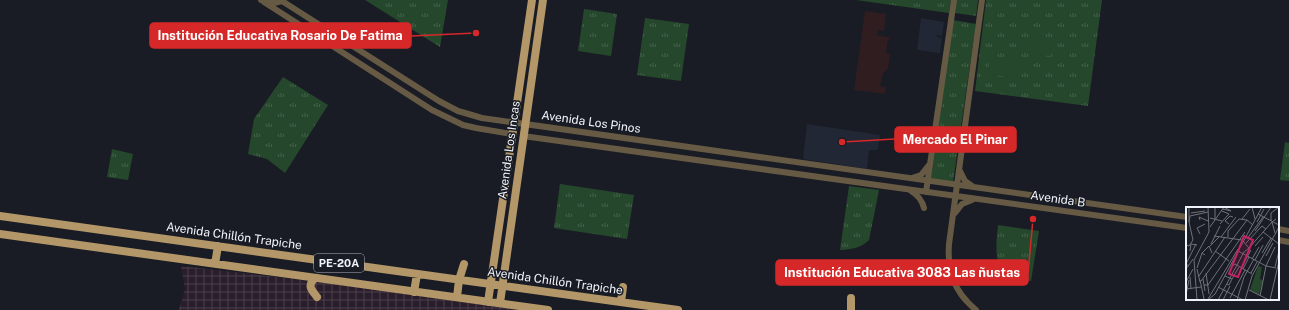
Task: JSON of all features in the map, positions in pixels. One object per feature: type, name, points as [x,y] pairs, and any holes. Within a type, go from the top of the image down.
[{"type":"main road","name":"Avenida Los Incas","points":[[488,302],[532,0]]},
{"type":"main road","name":"Avenida Los Incas","points":[[500,303],[543,0]]},
{"type":"main road","name":"Avenida Chillón Trapiche","points":[[0,216],[678,310]]},
{"type":"main road","name":"PE-20A","points":[[0,234],[548,310]]},
{"type":"main road","points":[[215,264],[218,246]]},
{"type":"main road","points":[[457,298],[459,280],[464,264]]},
{"type":"main road","points":[[414,292],[417,274]]},
{"type":"main road","points":[[315,278],[310,286],[317,297]]},
{"type":"main road","points":[[621,302],[623,288]]},
{"type":"main road","points":[[851,298],[851,310]]},
{"type":"street","points":[[261,0],[274,2],[282,1]]},
{"type":"street","points":[[261,0],[432,110],[463,125],[512,134]]},
{"type":"street","points":[[926,192],[954,0]]},
{"type":"street","points":[[976,310],[965,300],[957,288],[949,265],[949,244],[982,0]]},
{"type":"street","name":"Avenida Los Pinos","points":[[282,1],[439,101],[458,111],[470,115],[514,123],[717,150],[928,181]]},
{"type":"street","points":[[533,137],[535,126]]},
{"type":"street","name":"Avenida Los Pinos","points":[[523,136],[926,192]]},
{"type":"street","points":[[907,178],[915,178],[921,175],[929,167],[931,160]]},
{"type":"street","points":[[960,163],[962,178],[970,185],[977,188]]},
{"type":"street","points":[[825,178],[827,167]]},
{"type":"street","name":"Avenida B","points":[[928,181],[1186,217]]},
{"type":"street","points":[[906,189],[919,197],[924,208]]},
{"type":"street","name":"Avenida B","points":[[926,192],[1186,228]]},
{"type":"street","points":[[952,220],[957,208],[962,204],[978,199]]},
{"type":"street","points":[[1065,211],[1066,200]]},
{"type":"street","points":[[1279,229],[1289,231]]},
{"type":"street","points":[[1279,240],[1289,242]]},
{"type":"shaded area","points":[[865,11],[886,14],[884,31],[878,30],[877,35],[892,38],[888,40],[886,53],[890,54],[888,69],[883,73],[880,86],[886,87],[885,94],[854,90]]},
{"type":"shaded area","points":[[921,18],[944,22],[942,36],[937,35],[937,37],[942,38],[940,53],[917,50]]},
{"type":"shaded area","points":[[807,124],[880,135],[878,150],[869,150],[867,169],[803,159]]},
{"type":"shaded area","points":[[181,266],[329,283],[521,310],[179,310],[185,289]]},
{"type":"green space","points":[[365,0],[448,0],[440,47]]},
{"type":"green space","points":[[856,0],[951,0],[949,13]]},
{"type":"green space","points":[[956,0],[978,0],[976,16],[955,13]]},
{"type":"green space","points":[[986,0],[1102,0],[1088,106],[975,91]]},
{"type":"green space","points":[[584,9],[617,14],[611,56],[578,51]]},
{"type":"green space","points":[[645,18],[689,24],[681,81],[637,75]]},
{"type":"green space","points":[[953,20],[976,24],[953,182],[931,179]]},
{"type":"green space","points":[[1029,38],[1052,41],[1050,56],[1027,52]]},
{"type":"green space","points":[[990,57],[1017,60],[1014,78],[988,74]]},
{"type":"green space","points":[[283,77],[328,105],[285,173],[267,159],[248,154],[254,119]]},
{"type":"green space","points":[[1285,142],[1289,143],[1289,181],[1280,180]]},
{"type":"green space","points":[[112,149],[133,154],[128,180],[107,177]]},
{"type":"green space","points":[[560,184],[634,195],[627,239],[554,228]]},
{"type":"green space","points":[[849,186],[879,190],[869,240],[859,247],[840,250]]},
{"type":"green space","points":[[998,225],[1039,231],[1031,281],[1017,278],[1004,272],[998,263],[996,250]]},
{"type":"place","name":"Institución Educativa Rosario De Fatima","points":[[476,33]]},
{"type":"place","name":"Mercado El Pinar","points":[[842,142]]},
{"type":"place","name":"Institución Educativa 3083 Las ñustas","points":[[1033,219]]}]
